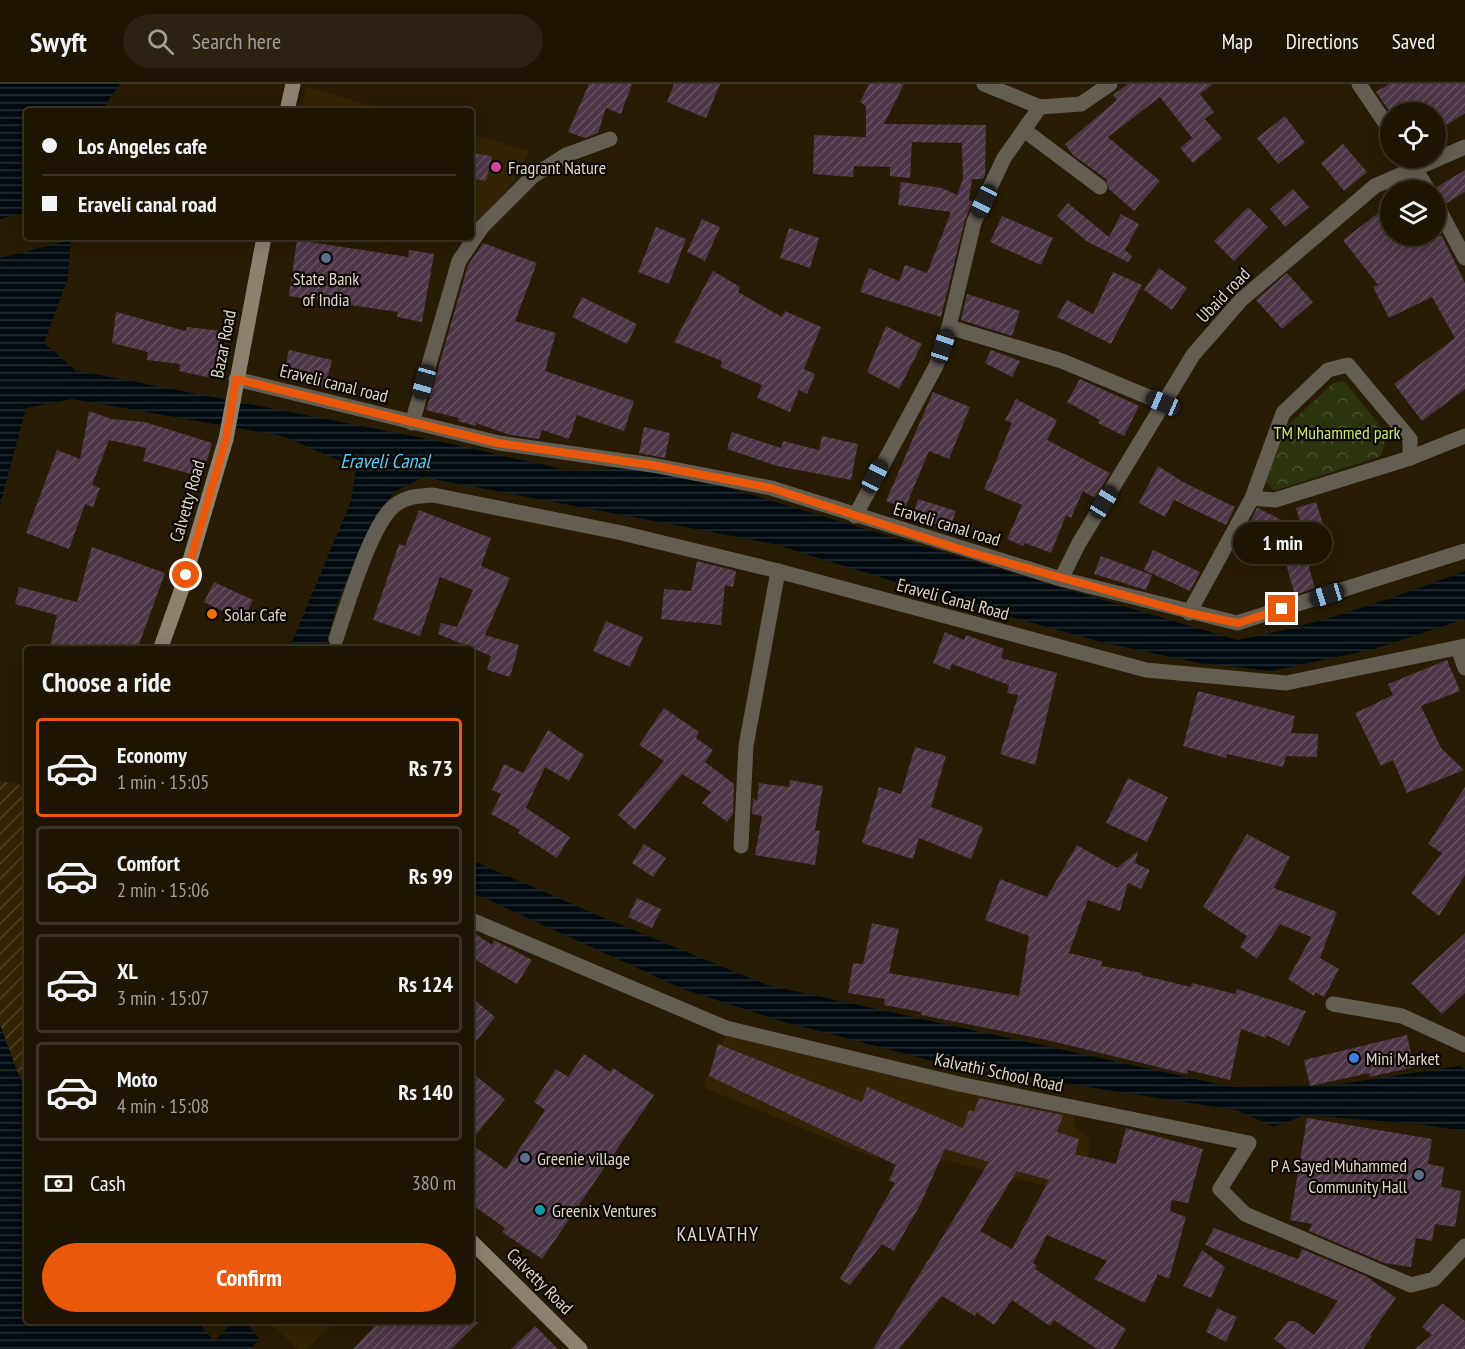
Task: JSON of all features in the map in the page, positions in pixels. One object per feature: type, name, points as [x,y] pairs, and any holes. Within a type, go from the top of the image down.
[{"type":"street","points":[[288,108],[292,84]]},
{"type":"street","points":[[984,84],[1040,107],[1081,104],[1110,84]]},
{"type":"street","points":[[1359,84],[1380,115]]},
{"type":"street","points":[[855,516],[936,366],[949,327],[974,222],[1004,158],[1040,107]]},
{"type":"street","points":[[1024,130],[1100,187]]},
{"type":"street","points":[[474,239],[482,227],[533,176],[566,155],[610,140]]},
{"type":"street","name":"Ubaid road","points":[[1446,152],[1465,147]]},
{"type":"street","name":"Ubaid road","points":[[1061,579],[1079,543],[1193,355],[1241,300],[1375,186],[1403,168]]},
{"type":"street","points":[[1446,223],[1465,258]]},
{"type":"street","name":"Bazar Road","points":[[233,396],[263,240]]},
{"type":"street","points":[[412,423],[459,261],[473,240]]},
{"type":"street","points":[[949,327],[1062,361],[1163,403]]},
{"type":"street","points":[[1189,613],[1252,498],[1283,413],[1328,370],[1348,365],[1410,439],[1410,458]]},
{"type":"street","name":"Eraveli canal road","points":[[236,379],[498,443],[652,465],[771,488],[1061,579],[1189,613],[1238,623],[1465,551]]},
{"type":"street","name":"Calvetty Road","points":[[161,646],[180,594],[226,439],[233,396]]},
{"type":"street","points":[[1252,498],[1275,500],[1410,458],[1465,436]]},
{"type":"street","name":"Eraveli Canal Road","points":[[336,639],[374,537],[392,507],[409,497],[433,495],[622,533],[778,571],[1146,670],[1286,683],[1462,647]]},
{"type":"street","points":[[741,846],[746,746],[778,571]]},
{"type":"street","points":[[1462,647],[1465,668]]},
{"type":"street","name":"Kalvathi School Road","points":[[474,921],[726,1028],[959,1084],[1249,1143],[1220,1189],[1245,1214],[1411,1285],[1434,1279],[1465,1246]]},
{"type":"street","points":[[1333,1004],[1402,1016],[1465,1045]]},
{"type":"street","name":"Calvetty Road","points":[[474,1244],[580,1349]]},
{"type":"shaded area","points":[[306,87],[380,108],[302,108]]},
{"type":"shaded area","name":"Fragrant Nature","points":[[474,135],[530,151],[512,184],[474,226]]},
{"type":"shaded area","points":[[0,781],[24,785],[24,1084],[19,1077],[0,1025]]},
{"type":"shaded area","points":[[727,1033],[1074,1113],[1074,1126],[1090,1139],[1084,1196],[883,1144],[876,1159],[703,1087]]},
{"type":"shaded area","points":[[270,1324],[331,1324],[307,1349],[298,1349]]},
{"type":"green space","name":"TM Muhammed park","points":[[1344,381],[1387,434],[1381,456],[1274,491],[1266,482],[1287,426],[1333,383]]},
{"type":"water","name":"Eraveli Canal","points":[[0,84],[120,84],[103,108],[24,108],[24,240],[71,240],[68,278],[44,343],[75,370],[443,442],[571,471],[652,465],[1237,640],[1324,619],[1465,571],[1465,619],[1374,649],[1272,671],[1200,663],[1105,643],[972,606],[774,544],[423,477],[394,492],[360,550],[338,601],[326,646],[290,646],[351,501],[356,468],[283,436],[72,399],[26,408],[0,505]]},
{"type":"water","points":[[474,861],[767,985],[1232,1087],[1327,1086],[1459,1066],[1465,1069],[1465,1131],[1419,1124],[1305,1115],[1274,1127],[1236,1110],[948,1065],[781,1021],[683,989],[474,893]]},
{"type":"water","points":[[0,1025],[24,1084],[24,1324],[200,1324],[214,1341],[231,1324],[247,1324],[259,1338],[251,1349],[0,1349]]},
{"type":"pier","points":[[24,213],[24,240],[71,240],[0,258],[0,219]]},
{"type":"building","points":[[589,84],[632,84],[621,114],[606,108],[598,133],[585,138],[568,132]]},
{"type":"building","points":[[674,84],[720,84],[706,118],[667,102]]},
{"type":"building","points":[[869,84],[904,84],[884,124],[986,125],[985,175],[983,179],[972,179],[969,200],[973,202],[965,220],[941,317],[860,292],[869,268],[899,281],[905,265],[927,273],[951,212],[898,205],[901,182],[942,188],[957,195],[963,179],[962,143],[912,142],[910,178],[890,176],[890,167],[854,166],[853,177],[813,174],[814,135],[866,137],[866,106],[860,102]]},
{"type":"building","points":[[1128,84],[1213,84],[1200,94],[1214,112],[1205,119],[1222,138],[1193,163],[1180,148],[1192,138],[1160,97],[1108,137],[1160,181],[1134,211],[1109,189],[1106,179],[1073,155],[1065,144],[1117,100],[1113,95]]},
{"type":"building","points":[[1389,84],[1465,84],[1465,113],[1446,125],[1446,102],[1383,102],[1376,92]]},
{"type":"building","points":[[1285,116],[1305,143],[1278,164],[1257,138]]},
{"type":"building","points":[[1343,144],[1367,172],[1344,191],[1321,163]]},
{"type":"building","points":[[474,153],[492,156],[486,181],[474,179]]},
{"type":"building","points":[[1465,170],[1465,192],[1447,203],[1446,182]]},
{"type":"building","points":[[1293,189],[1309,207],[1285,227],[1270,209]]},
{"type":"building","points":[[1068,203],[1109,237],[1121,214],[1139,224],[1125,250],[1132,256],[1128,262],[1086,241],[1057,216]]},
{"type":"building","points":[[1248,207],[1268,227],[1234,261],[1214,241]]},
{"type":"building","points":[[1380,212],[1380,246],[1446,246],[1446,244],[1465,283],[1465,389],[1422,421],[1394,384],[1455,338],[1432,297],[1389,318],[1373,287],[1378,285],[1343,240]]},
{"type":"building","points":[[1002,216],[1053,238],[1041,265],[990,242]]},
{"type":"building","points":[[702,219],[720,227],[705,261],[687,252]]},
{"type":"building","points":[[656,227],[686,239],[669,284],[638,272]]},
{"type":"building","points":[[789,228],[819,238],[810,268],[780,258]]},
{"type":"building","points":[[297,240],[408,257],[409,250],[434,254],[422,322],[397,317],[398,312],[289,296]]},
{"type":"building","points":[[483,243],[537,263],[515,321],[556,333],[545,371],[634,401],[624,431],[577,415],[569,439],[542,430],[539,439],[510,435],[476,423],[476,426],[458,421],[459,418],[426,410],[468,265]]},
{"type":"building","points":[[1159,268],[1187,288],[1172,310],[1144,290]]},
{"type":"building","points":[[713,271],[740,287],[738,292],[782,317],[785,311],[821,327],[804,369],[815,374],[807,394],[799,390],[790,412],[757,398],[762,385],[720,367],[722,361],[674,342]]},
{"type":"building","points":[[1113,272],[1142,285],[1111,344],[1057,317],[1067,300],[1093,314]]},
{"type":"building","points":[[1287,273],[1313,302],[1282,329],[1256,300]]},
{"type":"building","points":[[967,294],[1020,311],[1012,336],[961,320]]},
{"type":"building","points":[[582,297],[637,324],[627,344],[572,317]]},
{"type":"building","points":[[116,312],[186,331],[187,327],[222,331],[211,378],[179,371],[180,364],[147,360],[148,352],[112,343]]},
{"type":"building","points":[[886,326],[922,344],[899,389],[867,372]]},
{"type":"building","points":[[289,350],[332,360],[325,387],[283,377]]},
{"type":"building","points":[[991,350],[1020,361],[1012,377],[985,363]]},
{"type":"building","points":[[1080,379],[1139,406],[1124,436],[1098,423],[1100,420],[1067,402]]},
{"type":"building","points":[[933,392],[970,407],[949,459],[929,451],[905,508],[886,501]]},
{"type":"building","points":[[1016,399],[1057,420],[1047,440],[1110,473],[1095,498],[1083,491],[1071,518],[1066,515],[1051,553],[1025,543],[1023,546],[1007,539],[1022,505],[984,489],[1012,423],[1005,420]]},
{"type":"building","points":[[89,411],[111,419],[145,422],[212,443],[202,477],[143,461],[146,448],[109,440],[92,485],[100,488],[93,507],[85,504],[69,549],[26,533],[57,450],[80,459]]},
{"type":"building","points":[[644,427],[670,433],[665,458],[639,453]]},
{"type":"building","points":[[732,432],[781,448],[783,441],[819,450],[822,436],[858,444],[851,480],[777,466],[727,449]]},
{"type":"building","points":[[1158,466],[1183,482],[1235,507],[1226,525],[1174,500],[1165,517],[1139,503]]},
{"type":"building","points":[[918,499],[956,511],[950,529],[912,517]]},
{"type":"building","points":[[1316,502],[1330,546],[1305,554],[1315,588],[1295,595],[1280,543],[1248,526],[1257,508],[1303,531],[1296,508]]},
{"type":"building","points":[[419,510],[491,538],[481,566],[510,578],[485,635],[519,645],[510,677],[487,670],[491,656],[474,649],[474,646],[467,646],[438,634],[441,623],[457,627],[473,590],[440,577],[420,636],[373,620],[399,544],[405,546]]},
{"type":"building","points":[[92,547],[165,573],[138,646],[50,646],[57,615],[15,604],[19,587],[77,602]]},
{"type":"building","points":[[1153,550],[1200,572],[1190,591],[1144,570]]},
{"type":"building","points":[[1101,556],[1152,575],[1146,590],[1094,574]]},
{"type":"building","points":[[697,561],[736,571],[733,587],[725,585],[721,625],[661,619],[664,589],[691,591]]},
{"type":"building","points":[[214,582],[253,600],[243,621],[204,602]]},
{"type":"building","points":[[606,621],[643,637],[630,667],[593,651]]},
{"type":"building","points":[[945,632],[964,640],[966,635],[1004,649],[1001,658],[1057,673],[1035,765],[1000,754],[1018,695],[1007,693],[1009,685],[952,664],[950,670],[933,663]]},
{"type":"building","points":[[1447,660],[1460,691],[1421,706],[1441,748],[1464,770],[1407,793],[1393,760],[1381,766],[1355,713],[1393,695],[1388,684]]},
{"type":"building","points":[[1198,691],[1295,716],[1291,733],[1318,734],[1317,757],[1286,756],[1283,767],[1227,754],[1226,758],[1183,746]]},
{"type":"building","points":[[664,708],[699,732],[696,738],[713,750],[705,762],[734,784],[733,814],[727,822],[702,803],[711,792],[682,774],[635,830],[618,815],[664,761],[639,745]]},
{"type":"building","points":[[548,730],[584,755],[569,781],[545,767],[526,808],[570,837],[557,858],[518,833],[520,830],[491,814],[501,794],[492,790],[504,764],[523,773]]},
{"type":"building","points":[[915,747],[946,756],[931,807],[983,827],[971,859],[919,838],[913,859],[862,843],[879,787],[901,794]]},
{"type":"building","points":[[1128,778],[1168,797],[1147,842],[1106,823]]},
{"type":"building","points":[[790,780],[823,786],[815,830],[820,831],[815,865],[755,855],[762,816],[752,814],[753,798],[757,801],[759,783],[789,787]]},
{"type":"building","points":[[1465,787],[1465,875],[1439,916],[1411,893],[1442,853],[1428,844]]},
{"type":"building","points":[[1247,834],[1290,857],[1274,888],[1337,912],[1320,958],[1339,969],[1324,997],[1315,992],[1314,996],[1288,979],[1311,937],[1280,924],[1257,959],[1240,947],[1247,936],[1203,907]]},
{"type":"building","points":[[644,844],[666,858],[653,877],[632,863]]},
{"type":"building","points":[[1077,845],[1117,868],[1138,851],[1135,863],[1150,870],[1141,889],[1128,883],[1120,911],[1088,900],[1069,953],[1102,961],[1101,966],[1142,973],[1141,975],[1191,987],[1192,983],[1235,994],[1237,989],[1306,1011],[1289,1046],[1266,1035],[1266,1038],[1241,1029],[1230,1080],[1188,1070],[1187,1074],[1047,1040],[921,1015],[921,1012],[884,1005],[885,999],[848,993],[853,963],[863,964],[872,923],[899,929],[889,973],[1019,996],[1029,936],[985,920],[1000,879],[1047,897]]},
{"type":"building","points":[[637,898],[661,909],[652,928],[628,917]]},
{"type":"building","points":[[474,933],[492,945],[494,940],[532,960],[517,984],[474,959]]},
{"type":"building","points":[[1465,933],[1465,993],[1442,1014],[1411,983]]},
{"type":"building","points":[[474,1000],[495,1017],[474,1044]]},
{"type":"building","points":[[1407,1035],[1414,1067],[1370,1077],[1369,1073],[1310,1086],[1304,1060]]},
{"type":"building","points":[[718,1044],[862,1102],[867,1087],[963,1128],[969,1110],[974,1112],[979,1098],[1063,1115],[1057,1132],[1079,1139],[1075,1154],[1116,1164],[1126,1128],[1203,1149],[1188,1203],[1172,1200],[1170,1211],[1186,1217],[1169,1279],[1158,1274],[1145,1303],[1094,1279],[1107,1261],[1047,1235],[1033,1263],[1037,1266],[1035,1269],[1126,1329],[1114,1349],[1097,1349],[1054,1320],[1050,1326],[1012,1300],[994,1325],[976,1312],[975,1316],[942,1296],[899,1349],[873,1349],[989,1162],[945,1149],[920,1205],[894,1251],[882,1244],[850,1285],[840,1279],[895,1183],[889,1180],[896,1165],[709,1076]],"holes":[[[1017,1171],[1049,1180],[1012,1249],[980,1231]]]},
{"type":"building","points":[[584,1054],[610,1072],[613,1068],[654,1095],[542,1259],[502,1232],[505,1228],[474,1206],[474,1146],[506,1169],[545,1110],[534,1102],[556,1069],[568,1077]]},
{"type":"building","points":[[474,1074],[505,1099],[474,1137]]},
{"type":"building","points":[[1307,1118],[1432,1139],[1428,1164],[1444,1167],[1441,1187],[1461,1191],[1455,1227],[1435,1224],[1432,1241],[1416,1238],[1411,1267],[1384,1263],[1309,1231],[1312,1224],[1290,1220]]},
{"type":"building","points":[[1214,1228],[1298,1259],[1302,1249],[1366,1276],[1396,1298],[1363,1349],[1287,1349],[1274,1339],[1288,1321],[1295,1321],[1314,1335],[1338,1301],[1205,1245]]},
{"type":"building","points":[[1202,1250],[1225,1267],[1211,1298],[1183,1286]]},
{"type":"building","points":[[1442,1303],[1465,1321],[1465,1349],[1415,1349],[1432,1335],[1422,1327]]},
{"type":"building","points":[[1217,1308],[1237,1317],[1226,1342],[1206,1332]]},
{"type":"building","points":[[474,1322],[479,1322],[451,1349],[353,1349],[377,1324],[474,1324]]},
{"type":"building","points":[[535,1326],[558,1349],[511,1349]]},
{"type":"place","name":"Fragrant Nature","points":[[496,167]]},
{"type":"place","name":"State Bank of India","points":[[326,258]]},
{"type":"place","name":"Solar Cafe","points":[[212,614]]},
{"type":"place","name":"Mini Market","points":[[1354,1058]]},
{"type":"place","name":"Greenie village","points":[[525,1158]]},
{"type":"place","name":"P A Sayed Muhammed Community Hall","points":[[1419,1175]]},
{"type":"place","name":"Greenix Ventures","points":[[540,1210]]},
{"type":"district","name":"KALVATHY","points":[[718,1234]]},
{"type":"route","points":[[186,575],[226,439],[236,379],[498,443],[652,465],[771,488],[969,552],[1189,613],[1238,623],[1282,609]]}]
